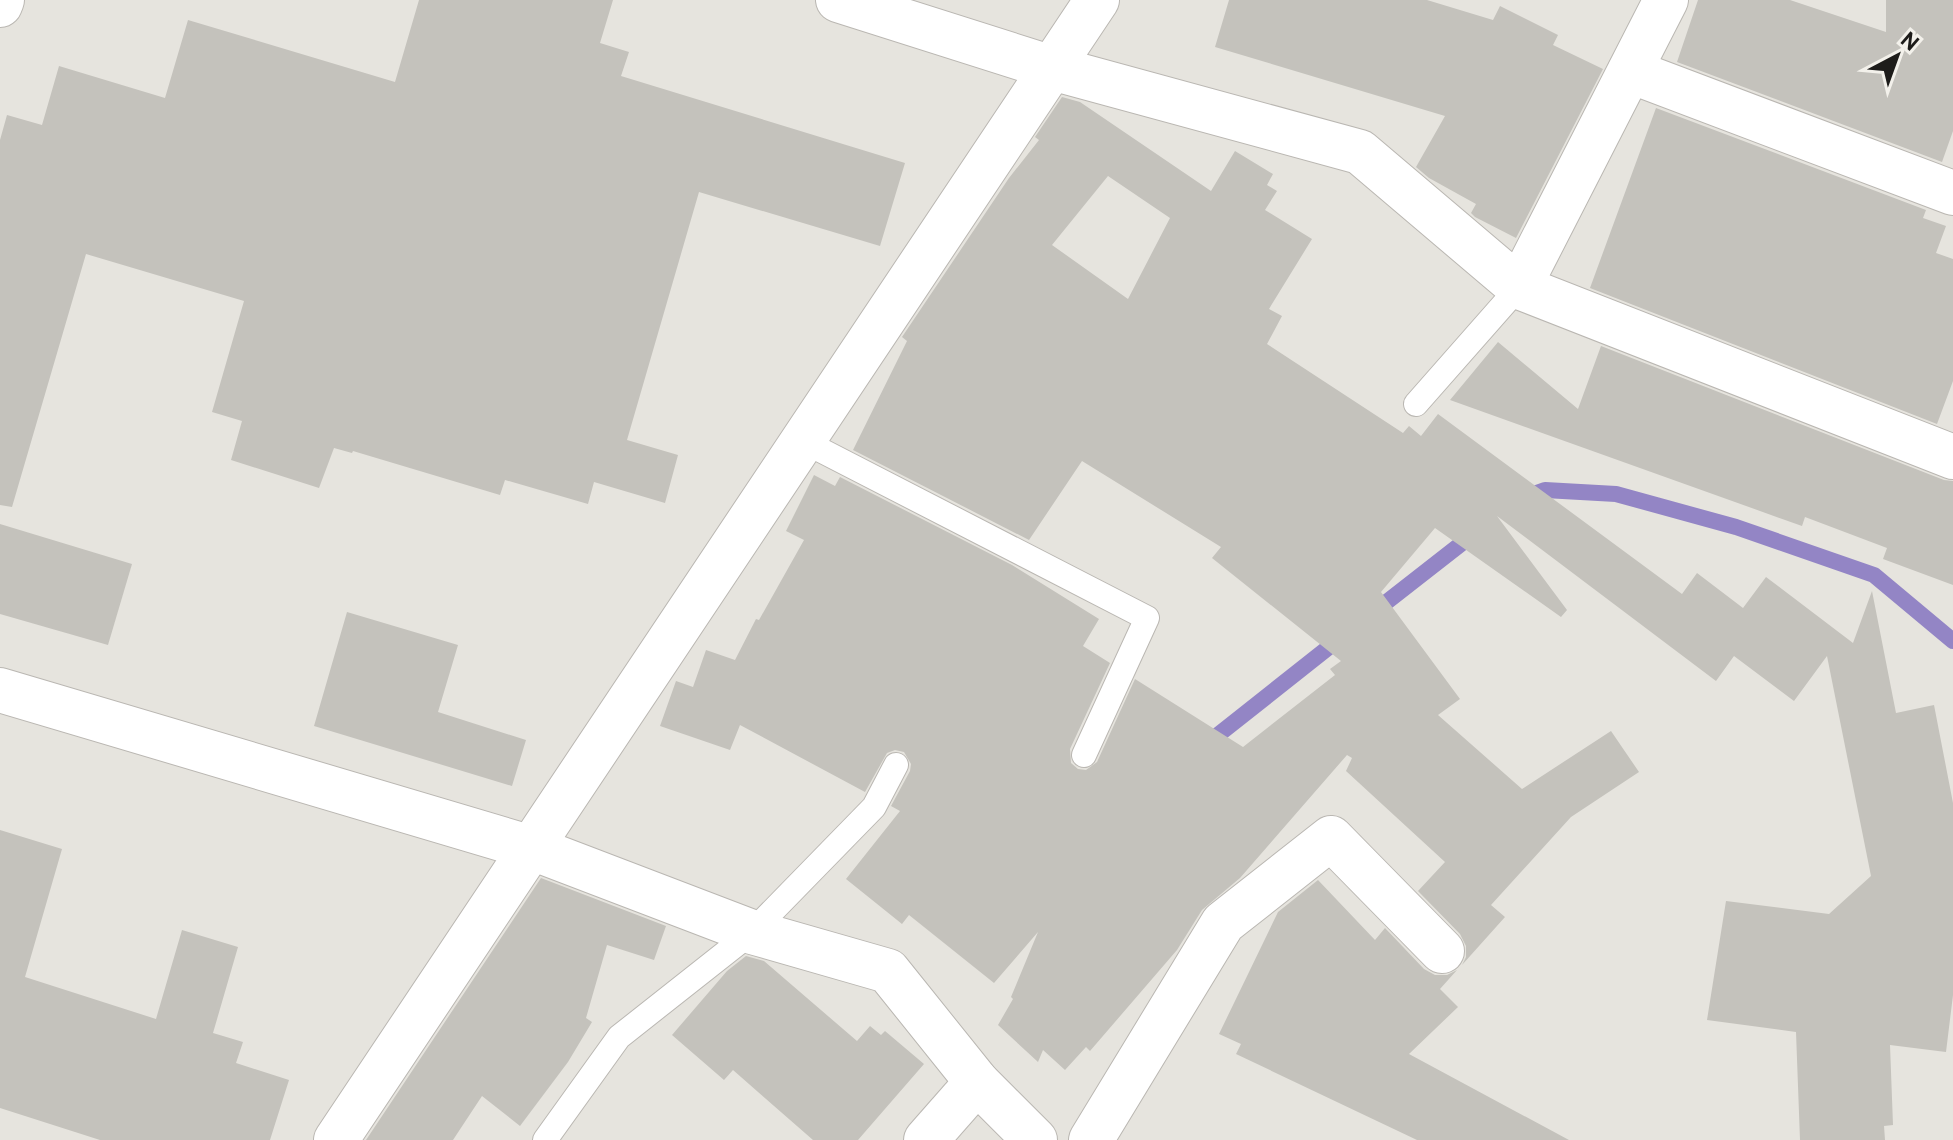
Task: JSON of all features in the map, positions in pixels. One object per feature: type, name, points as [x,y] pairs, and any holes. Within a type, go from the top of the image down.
[{"type":"street","points":[[838,0],[1052,68],[1360,152],[1519,287],[1953,457]]},
{"type":"street","points":[[336,1140],[1097,0]]},
{"type":"street","points":[[1519,287],[1666,0]]},
{"type":"street","points":[[1630,71],[1953,193]]},
{"type":"street","points":[[0,690],[532,848],[752,932],[888,971],[977,1082],[1035,1140]]},
{"type":"street","points":[[1091,1140],[1223,923],[1331,838],[1442,951]]},
{"type":"street","points":[[926,1140],[977,1082]]},
{"type":"lane","points":[[1416,404],[1519,287]]},
{"type":"lane","points":[[803,441],[1147,618],[1084,755]]},
{"type":"lane","points":[[545,1140],[619,1037],[752,932],[874,807],[896,765]]},
{"type":"building","points":[[419,0],[613,0],[600,43],[629,52],[621,76],[905,163],[880,246],[699,192],[627,440],[678,455],[665,503],[594,482],[588,504],[505,480],[500,495],[334,448],[319,488],[231,460],[242,421],[212,412],[244,301],[86,254],[12,507],[0,505],[0,140],[7,115],[42,125],[59,66],[165,98],[188,20],[395,82]]},
{"type":"building","points":[[1229,0],[1427,0],[1493,20],[1500,6],[1558,35],[1553,45],[1603,69],[1516,238],[1475,217],[1471,213],[1476,204],[1429,178],[1416,167],[1445,116],[1215,47]]},
{"type":"building","points":[[1698,0],[1790,0],[1886,32],[1886,0],[1953,0],[1953,131],[1942,162],[1677,62]]},
{"type":"building","points":[[1062,97],[1080,102],[1211,191],[1235,151],[1273,174],[1267,185],[1277,191],[1265,210],[1312,239],[1269,309],[1282,316],[1267,344],[1403,433],[1409,426],[1421,436],[1438,414],[1682,594],[1697,573],[1743,608],[1766,577],[1853,643],[1872,591],[1896,713],[1934,705],[1953,803],[1953,995],[1946,1052],[1890,1045],[1893,1125],[1884,1126],[1885,1140],[1800,1140],[1796,1032],[1707,1020],[1726,901],[1829,914],[1871,876],[1827,656],[1794,701],[1734,656],[1716,681],[1497,516],[1567,610],[1561,617],[1435,528],[1381,592],[1460,699],[1438,715],[1522,789],[1611,731],[1639,772],[1571,817],[1491,905],[1505,917],[1462,965],[1466,946],[1460,934],[1418,891],[1445,862],[1346,771],[1352,758],[1347,755],[1240,878],[1202,910],[1177,950],[1090,1051],[1086,1047],[1065,1070],[1043,1050],[1038,1062],[998,1025],[1013,999],[1011,997],[1038,932],[994,983],[909,915],[902,924],[846,879],[900,811],[891,806],[910,771],[911,764],[904,752],[895,750],[887,753],[865,792],[740,725],[730,750],[660,726],[676,681],[693,687],[706,650],[735,660],[804,540],[786,531],[814,475],[835,486],[840,477],[1012,565],[1099,619],[1083,646],[1110,663],[1070,749],[1071,763],[1078,769],[1086,770],[1097,762],[1135,679],[1243,747],[1335,675],[1330,669],[1341,661],[1212,558],[1221,547],[1082,461],[1029,540],[853,450],[907,341],[902,337],[1009,178],[1039,140],[1035,137]],"holes":[[[1108,176],[1170,218],[1128,299],[1052,245]]]},
{"type":"building","points":[[1656,108],[1926,210],[1923,218],[1946,226],[1936,253],[1953,259],[1953,381],[1937,424],[1590,288]]},
{"type":"building","points":[[1498,342],[1578,409],[1601,346],[1953,481],[1953,585],[1883,559],[1887,548],[1805,517],[1802,526],[1450,400]]},
{"type":"building","points":[[0,524],[132,564],[108,645],[0,614]]},
{"type":"building","points":[[347,612],[458,645],[438,712],[526,740],[512,786],[314,726]]},
{"type":"building","points":[[0,830],[62,849],[25,977],[156,1019],[182,930],[238,947],[213,1033],[243,1042],[236,1063],[289,1080],[270,1140],[100,1140],[0,1108]]},
{"type":"building","points":[[541,878],[666,926],[654,960],[607,945],[586,1018],[592,1022],[568,1062],[520,1126],[482,1096],[453,1140],[366,1140]]},
{"type":"building","points":[[1318,880],[1375,940],[1385,928],[1424,969],[1435,975],[1447,975],[1457,970],[1440,989],[1458,1007],[1409,1054],[1569,1140],[1417,1140],[1236,1054],[1241,1044],[1219,1034],[1278,912]]},
{"type":"building","points":[[746,956],[764,961],[857,1041],[870,1026],[881,1035],[885,1031],[924,1064],[858,1140],[813,1140],[733,1070],[724,1080],[672,1035],[727,971]]},
{"type":"waterway","points":[[1523,498],[1545,490],[1616,494],[1736,527],[1874,575],[1953,641]]},
{"type":"waterway","points":[[1370,615],[1475,533]]},
{"type":"waterway","points":[[1204,746],[1343,636]]}]
